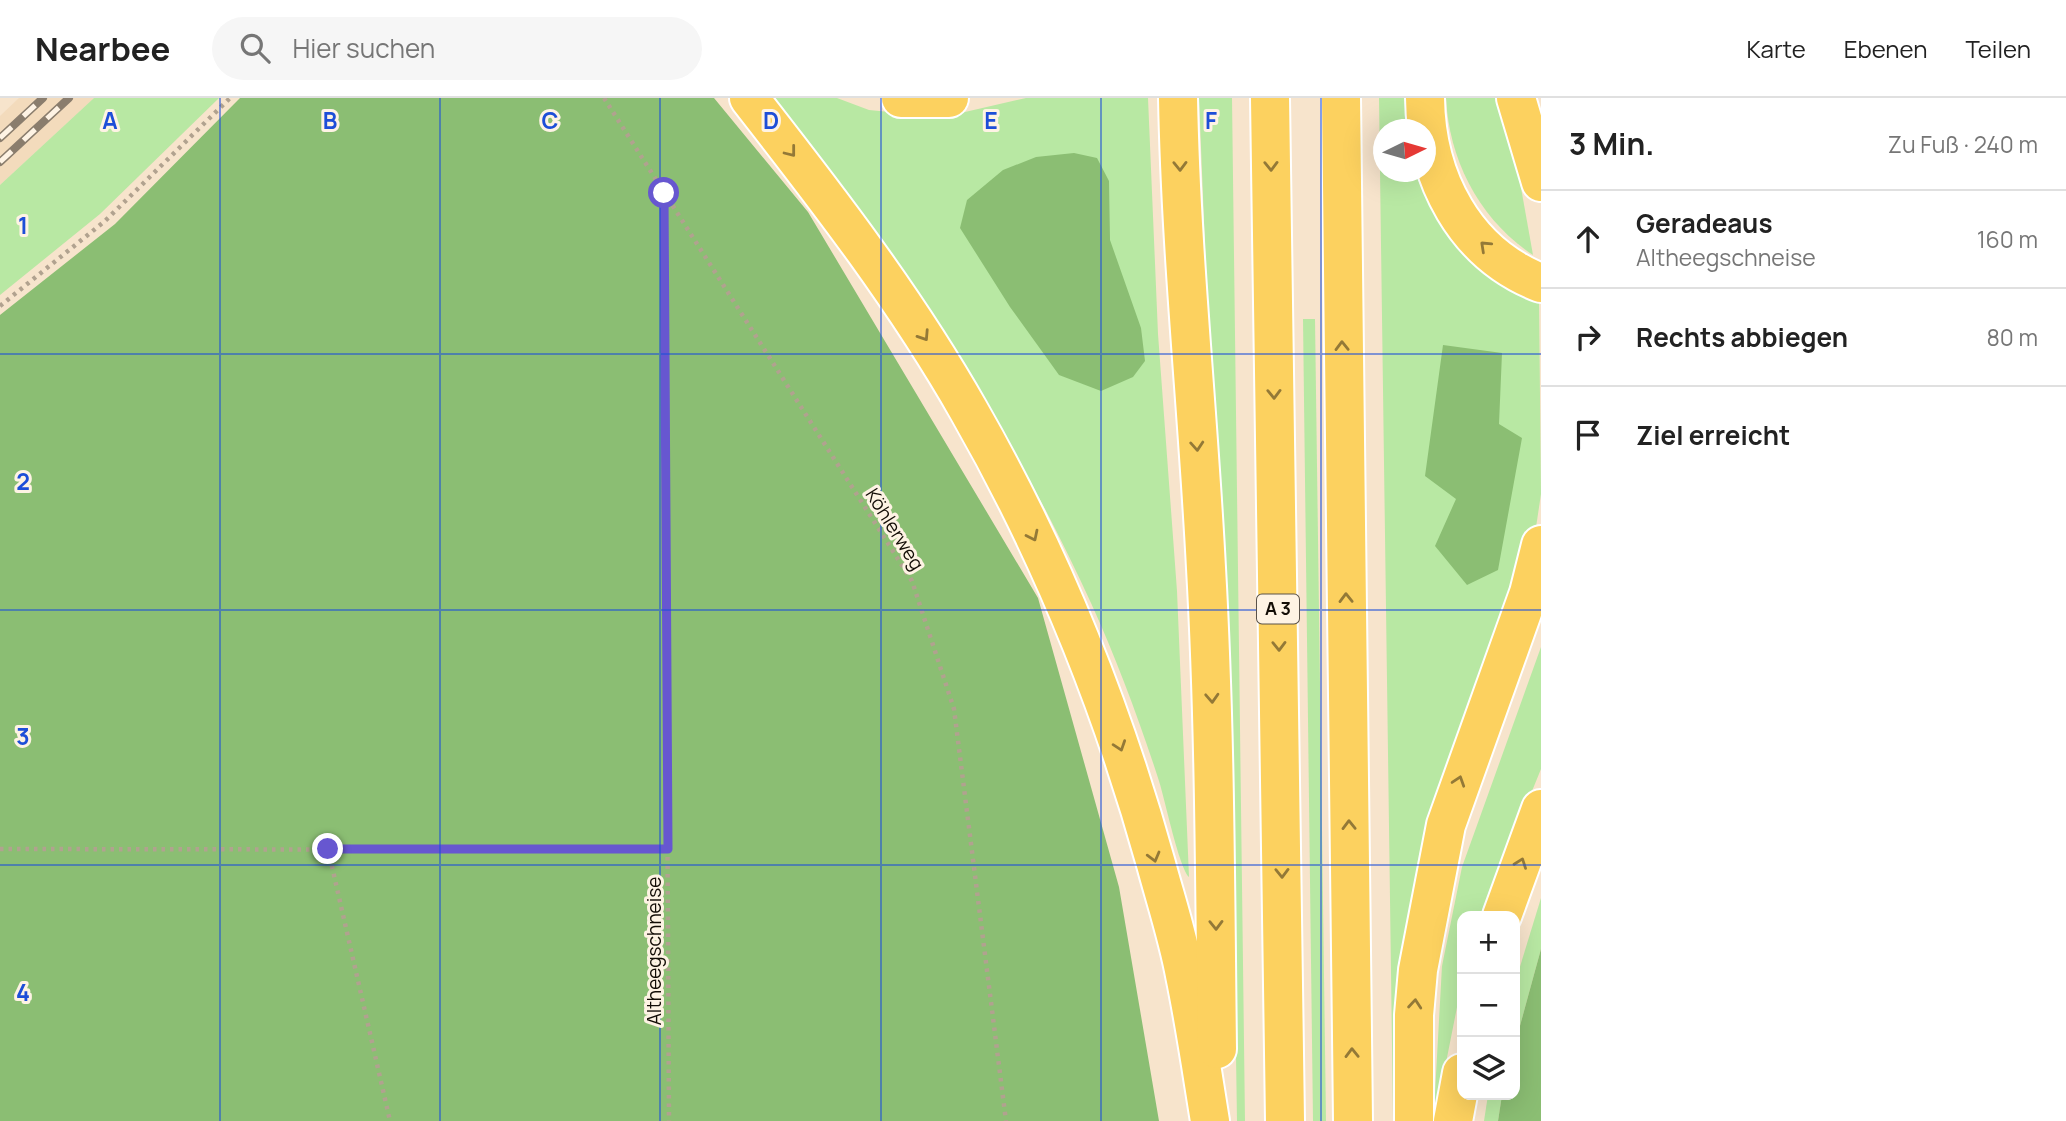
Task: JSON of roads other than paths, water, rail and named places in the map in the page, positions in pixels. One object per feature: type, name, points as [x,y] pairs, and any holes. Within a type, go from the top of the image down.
[{"type":"highway","points":[[749,98],[859,242],[936,355],[1000,467],[1060,591],[1089,656],[1136,791],[1185,972],[1210,1121]]},
{"type":"highway","points":[[901,98],[949,98]]},
{"type":"highway","points":[[1178,98],[1180,180],[1212,704],[1219,1121]]},
{"type":"highway","name":"A 3","points":[[1270,98],[1285,1121]]},
{"type":"highway","points":[[1341,98],[1353,1121]]},
{"type":"highway","points":[[1425,98],[1434,167],[1455,212],[1480,243],[1506,265],[1541,284]]},
{"type":"highway","points":[[1516,98],[1541,182]]},
{"type":"highway","points":[[1414,1121],[1414,1015],[1418,970],[1443,836],[1462,774],[1529,593],[1541,545]]},
{"type":"highway","points":[[1504,911],[1541,809]]},
{"type":"highway","points":[[1453,1121],[1457,1100]]},
{"type":"railway","points":[[0,138],[43,98]]},
{"type":"railway","points":[[0,162],[69,98]]}]
